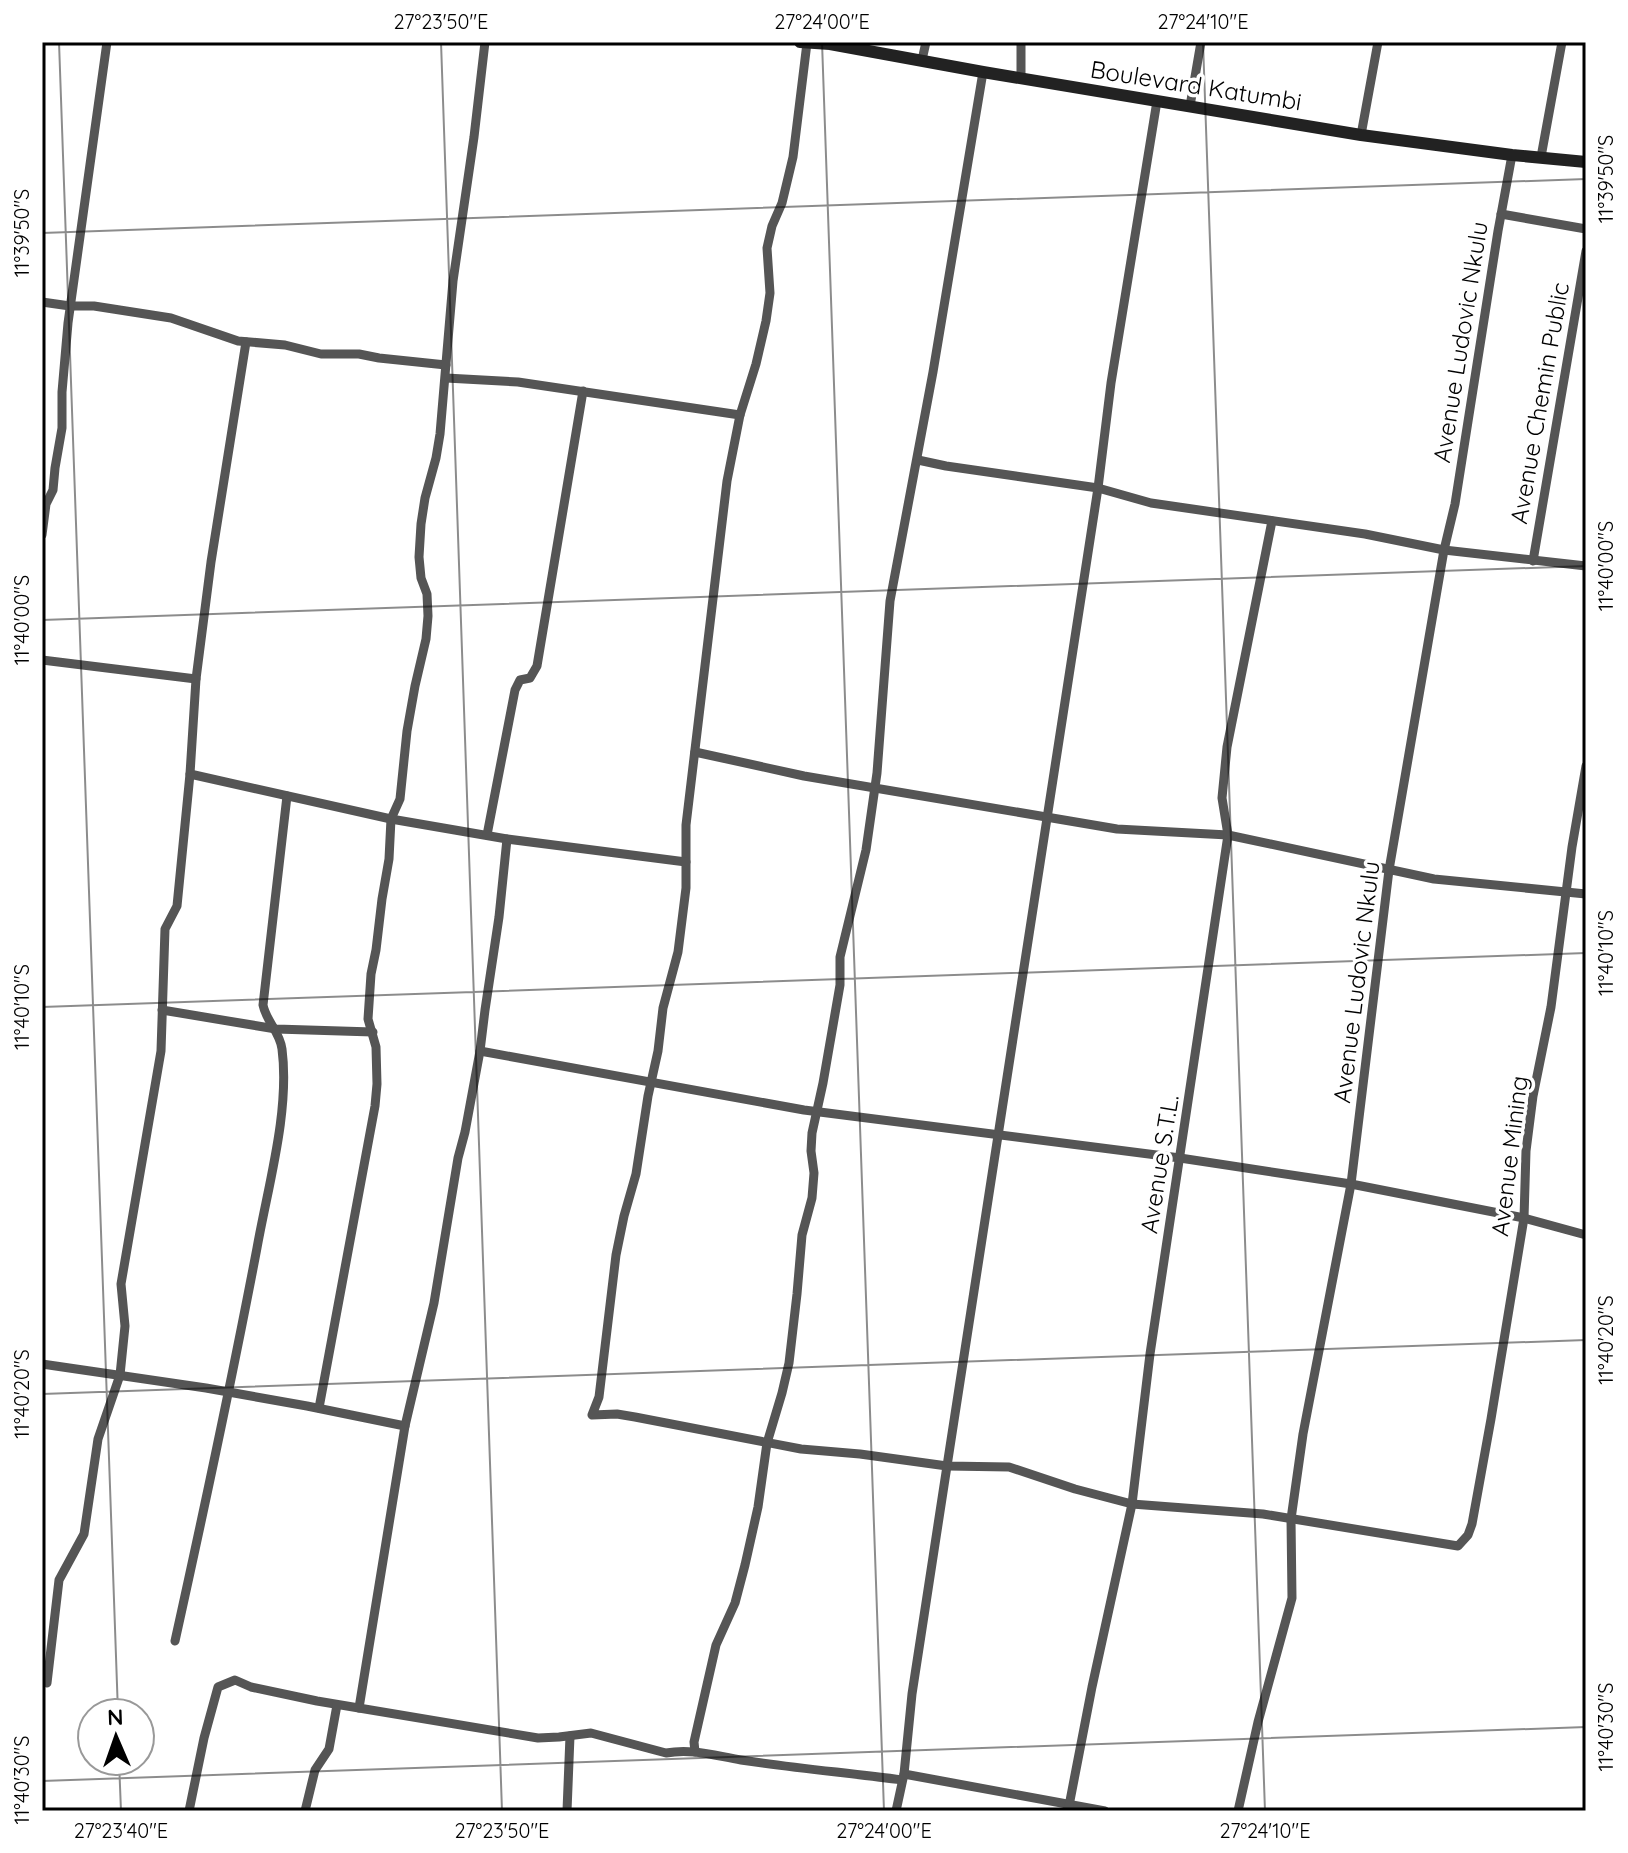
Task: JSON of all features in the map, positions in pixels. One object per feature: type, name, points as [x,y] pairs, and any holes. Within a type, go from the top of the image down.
[{"type":"street","points":[[42,535],[46,504],[53,490],[62,428],[70,306],[107,42]]},
{"type":"street","points":[[319,1408],[375,1106],[377,1063],[368,1019],[369,1000],[389,859],[391,819],[400,799],[407,731],[426,639],[427,594],[421,578],[419,557],[421,524],[436,458],[453,281],[485,42]]},
{"type":"street","points":[[922,60],[926,42]]},
{"type":"street","points":[[1021,42],[1021,78]]},
{"type":"street","points":[[1190,106],[1201,42]]},
{"type":"street","points":[[1361,135],[1378,42]]},
{"type":"street","points":[[1541,157],[1562,42]]},
{"type":"street","points":[[804,43],[793,157],[767,248],[770,293],[766,321],[740,415],[727,481],[686,825],[686,888],[678,952],[663,1008],[636,1174],[616,1255],[599,1397],[592,1415],[617,1414],[801,1449],[947,1466],[1009,1467],[1132,1504],[1291,1519]]},
{"type":"street","name":"Boulevard Katumbi","points":[[804,43],[830,43],[983,72],[1361,135],[1586,162]]},
{"type":"street","points":[[695,1752],[694,1742],[716,1645],[735,1603],[745,1565],[758,1507],[767,1443],[789,1363],[802,1235],[812,1198],[812,1133],[840,985],[840,957],[866,850],[883,703],[890,601],[918,460],[983,72]]},
{"type":"street","points":[[896,1811],[1098,488],[1111,383],[1157,101]]},
{"type":"street","name":"Avenue Ludovic Nkulu","points":[[1238,1811],[1258,1722],[1292,1598],[1291,1519],[1319,1343],[1351,1184],[1389,870],[1444,550],[1455,504],[1512,155]]},
{"type":"street","points":[[1501,214],[1586,229]]},
{"type":"street","name":"Avenue Chemin Public","points":[[1533,561],[1586,251]]},
{"type":"street","points":[[42,302],[94,306],[171,318],[246,342],[285,345],[321,354],[359,354],[446,365]]},
{"type":"street","points":[[47,1683],[59,1580],[84,1534],[98,1439],[120,1375],[125,1326],[121,1284],[161,1051],[165,929],[177,906],[196,679],[246,342]]},
{"type":"street","points":[[446,378],[518,382],[740,415]]},
{"type":"street","points":[[487,835],[515,690],[520,680],[530,678],[537,666],[583,391]]},
{"type":"street","points":[[918,460],[1098,488],[1151,503],[1365,534],[1444,550],[1586,566]]},
{"type":"street","name":"Avenue S.T.L.","points":[[1069,1808],[1132,1504],[1150,1354],[1228,835],[1222,798],[1227,747],[1272,521]]},
{"type":"street","points":[[42,660],[196,679]]},
{"type":"street","points":[[695,752],[804,776],[1117,829],[1228,835],[1434,879],[1586,894]]},
{"type":"street","name":"Avenue Mining","points":[[1291,1519],[1458,1546],[1468,1535],[1524,1218],[1526,1151],[1533,1096],[1551,1007],[1586,766]]},
{"type":"street","points":[[190,774],[391,819],[507,839],[686,862]]},
{"type":"street","points":[[175,1641],[229,1392],[283,1106],[282,1047],[263,1005],[287,796]]},
{"type":"street","points":[[359,1708],[405,1426],[434,1303],[458,1158],[480,1051],[507,839]]},
{"type":"street","points":[[162,1010],[276,1029],[373,1032]]},
{"type":"street","points":[[480,1051],[818,1112],[1180,1158],[1351,1184],[1524,1218],[1586,1235]]},
{"type":"street","points":[[42,1364],[229,1392],[405,1426]]},
{"type":"street","points":[[189,1811],[218,1687],[235,1680],[251,1687],[337,1705],[538,1738],[591,1733],[666,1753],[695,1752],[740,1760],[903,1777],[1069,1808],[1105,1811]]},
{"type":"street","points":[[305,1811],[315,1770],[329,1749],[337,1705]]},
{"type":"street","points":[[567,1811],[570,1736]]}]
